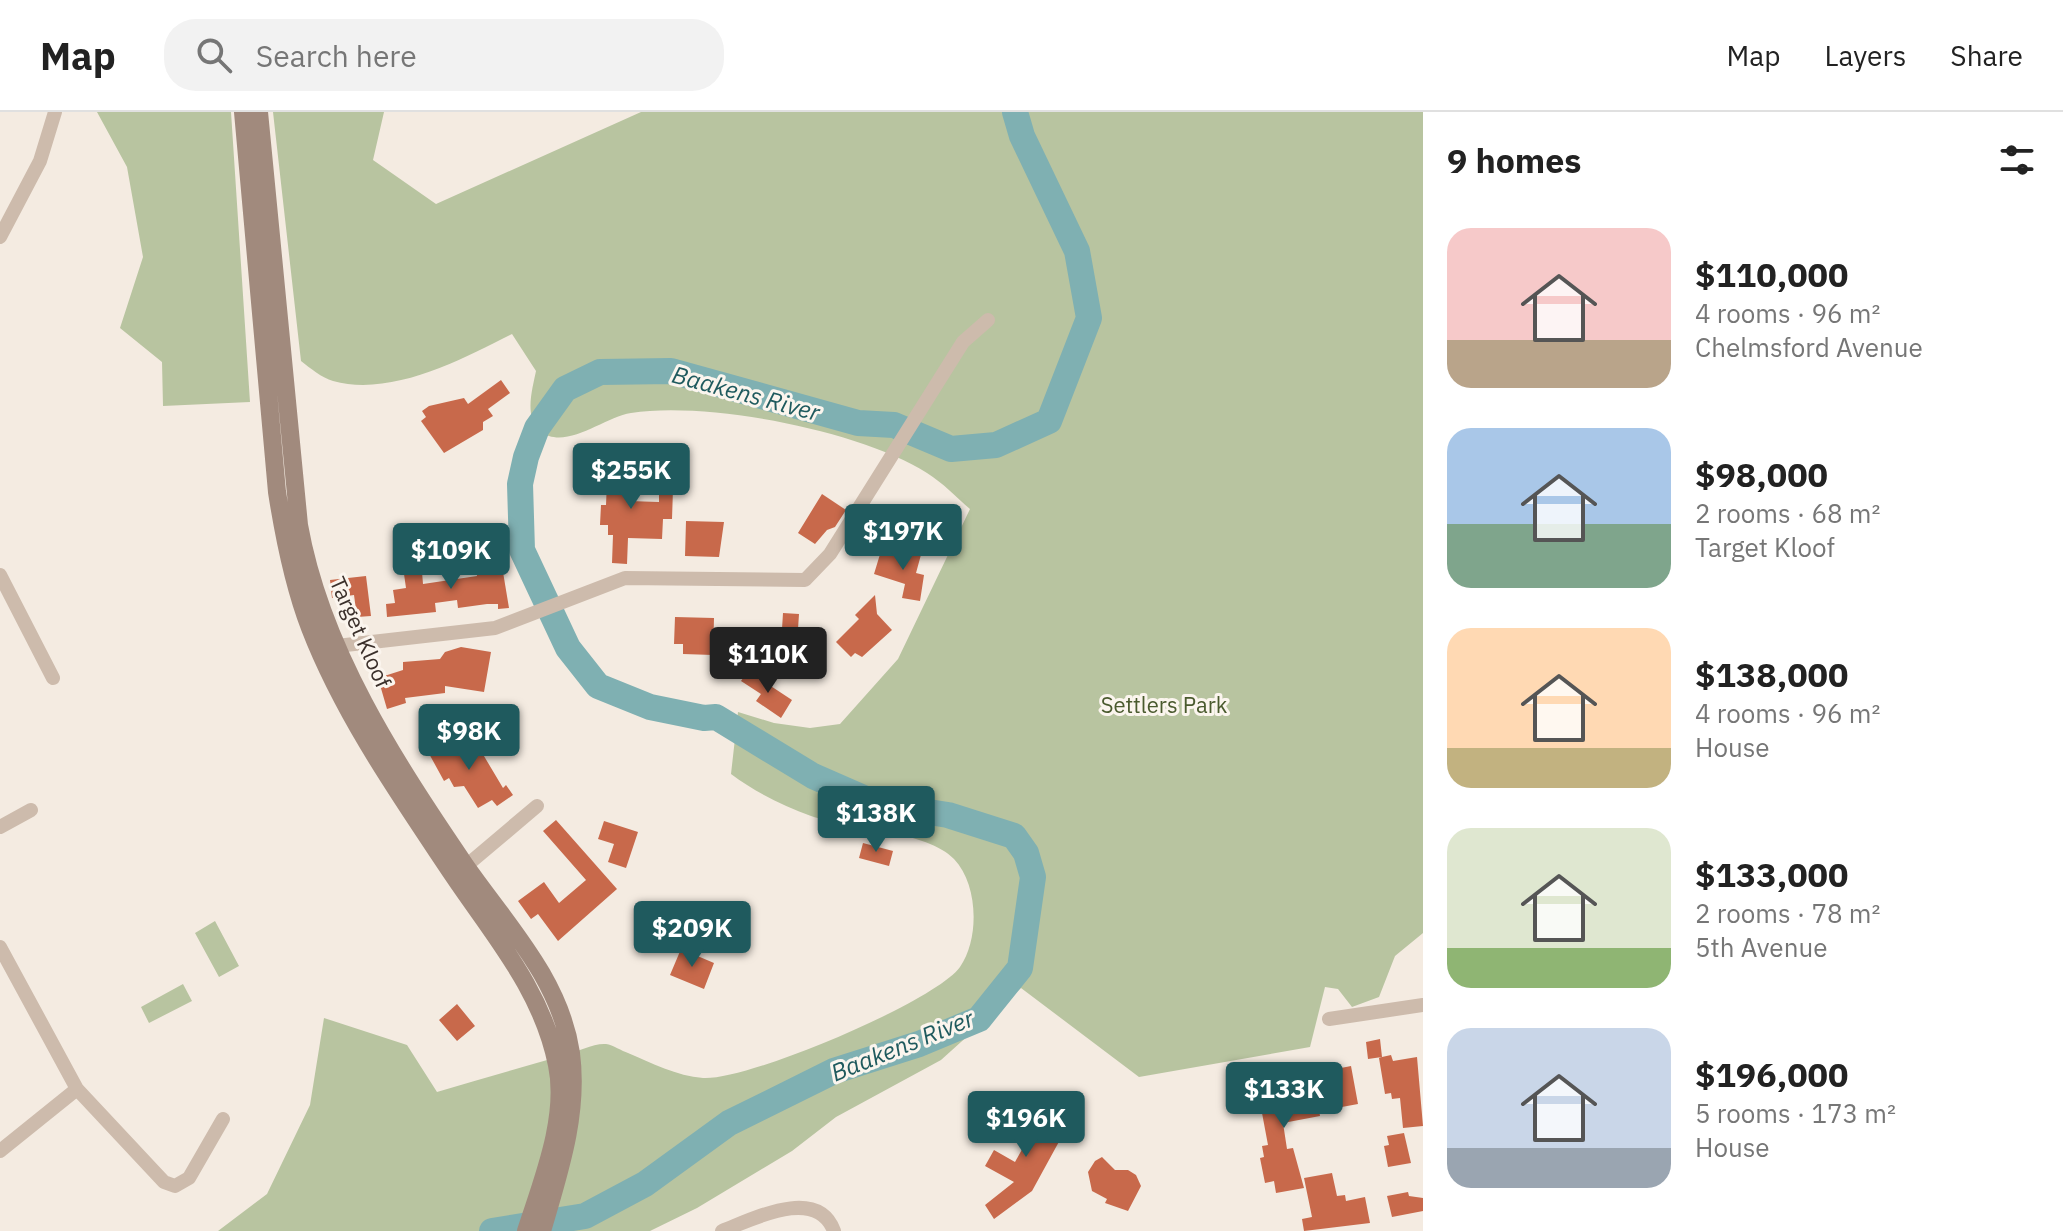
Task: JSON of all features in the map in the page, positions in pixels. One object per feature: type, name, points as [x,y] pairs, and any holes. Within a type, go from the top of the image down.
[{"type":"main road","name":"Target Kloof","points":[[243,112],[270,422],[284,538],[310,628],[328,647],[466,866],[533,958],[559,1010],[565,1069]]},
{"type":"main road","name":"Target Kloof","points":[[259,112],[306,563],[328,647],[384,771],[513,958],[542,1014],[565,1069]]},
{"type":"main road","points":[[270,422],[289,418]]},
{"type":"main road","points":[[526,1231],[555,1126],[565,1069]]},
{"type":"main road","points":[[542,1231],[568,1137],[565,1069]]},
{"type":"street","points":[[0,237],[40,161],[55,112]]},
{"type":"street","points":[[328,647],[476,631],[527,618],[625,578],[805,580],[825,562],[963,342],[988,320]]},
{"type":"street","points":[[0,575],[53,678]]},
{"type":"street","points":[[466,866],[537,806]]},
{"type":"street","points":[[0,827],[31,810]]},
{"type":"street","points":[[0,947],[77,1089],[168,1185],[182,1185],[189,1178],[223,1119]]},
{"type":"street","points":[[1329,1019],[1423,1005]]},
{"type":"street","points":[[0,1151],[77,1089]]},
{"type":"street","points":[[722,1231],[787,1208],[811,1211],[833,1228]]},
{"type":"green space","points":[[97,112],[231,112],[250,402],[163,406],[162,362],[120,328],[143,257],[127,167]]},
{"type":"green space","name":"Settlers Park","points":[[273,112],[384,112],[373,160],[436,204],[641,112],[1423,112],[1423,933],[1395,956],[1379,997],[1352,1007],[1338,989],[1325,987],[1310,1047],[1139,1077],[1021,988],[941,1060],[836,1117],[792,1151],[697,1208],[650,1231],[218,1231],[267,1194],[310,1105],[324,1018],[407,1045],[437,1092],[601,1044],[684,1075],[703,1078],[726,1076],[839,1037],[915,1000],[944,982],[960,967],[966,955],[974,912],[968,882],[962,870],[942,850],[907,837],[811,816],[770,798],[731,774],[738,712],[774,723],[810,728],[840,724],[898,659],[970,509],[933,477],[899,458],[825,432],[784,423],[701,411],[663,410],[621,415],[569,436],[549,436],[535,424],[530,407],[536,371],[512,334],[448,365],[402,380],[355,385],[320,375],[301,361]]},
{"type":"green space","points":[[215,921],[239,966],[219,977],[195,933]]},
{"type":"green space","points":[[183,984],[192,1001],[149,1023],[141,1007]]},
{"type":"building","points":[[501,380],[510,393],[488,409],[493,416],[483,422],[483,430],[444,453],[421,421],[426,417],[422,411],[429,406],[464,398],[468,404]]},
{"type":"building","points":[[608,457],[631,457],[629,501],[659,502],[659,489],[673,489],[672,519],[663,519],[662,539],[628,538],[627,564],[612,563],[613,535],[608,535],[608,525],[600,525],[601,505],[606,505]]},
{"type":"building","points":[[822,494],[846,510],[835,527],[827,530],[815,544],[798,533]]},
{"type":"building","points":[[686,521],[724,522],[719,557],[685,556]]},
{"type":"building","points":[[911,548],[922,551],[916,573],[924,575],[920,601],[902,598],[905,584],[874,574],[881,551],[908,558]]},
{"type":"building","points":[[494,555],[496,572],[503,572],[509,608],[498,609],[498,604],[487,604],[458,608],[457,600],[435,603],[436,612],[387,617],[386,604],[395,603],[393,590],[406,588],[404,574],[422,572],[423,584],[477,576],[475,557]]},
{"type":"building","points":[[366,576],[371,616],[357,617],[354,595],[332,598],[330,580]]},
{"type":"building","points":[[875,595],[877,614],[892,630],[862,657],[855,653],[851,657],[836,642],[859,619],[855,615]]},
{"type":"building","points":[[783,613],[799,614],[796,659],[789,658],[789,671],[756,669],[758,644],[781,645]]},
{"type":"building","points":[[675,617],[714,618],[713,655],[683,654],[683,644],[674,644]]},
{"type":"building","points":[[461,647],[491,652],[484,692],[445,686],[445,693],[405,698],[406,703],[387,709],[378,678],[403,670],[403,662],[440,659],[445,652]]},
{"type":"building","points":[[748,671],[792,700],[781,718],[756,701],[761,694],[741,681]]},
{"type":"building","points":[[445,738],[449,745],[459,739],[467,752],[478,746],[503,788],[506,785],[513,795],[497,806],[492,800],[478,808],[464,786],[454,787],[449,778],[444,781],[427,750]]},
{"type":"building","points":[[556,820],[617,889],[558,941],[538,914],[531,919],[518,901],[544,882],[559,903],[586,880],[543,831]]},
{"type":"building","points":[[604,821],[638,832],[626,868],[608,862],[614,844],[598,839]]},
{"type":"building","points":[[863,843],[893,851],[889,866],[859,858]]},
{"type":"building","points":[[681,949],[714,963],[704,989],[670,975]]},
{"type":"building","points":[[457,1004],[475,1026],[457,1041],[439,1020]]},
{"type":"building","points":[[1380,1039],[1382,1057],[1368,1059],[1366,1042]]},
{"type":"building","points":[[1391,1055],[1393,1061],[1417,1057],[1423,1126],[1403,1128],[1400,1098],[1392,1099],[1391,1093],[1385,1094],[1379,1058]]},
{"type":"building","points":[[1351,1066],[1358,1104],[1331,1109],[1328,1092],[1335,1091],[1331,1070]]},
{"type":"building","points":[[1298,1072],[1308,1105],[1318,1103],[1320,1116],[1283,1123],[1287,1149],[1293,1148],[1304,1188],[1276,1193],[1274,1181],[1265,1183],[1260,1158],[1264,1157],[1262,1146],[1268,1145],[1262,1113],[1270,1112],[1264,1079]]},
{"type":"building","points":[[1040,1098],[1061,1110],[1052,1133],[1061,1138],[1032,1191],[994,1219],[985,1205],[1014,1182],[985,1166],[994,1150],[1015,1162],[1030,1135],[1022,1131]]},
{"type":"building","points":[[1404,1133],[1411,1163],[1388,1167],[1384,1146],[1389,1145],[1387,1136]]},
{"type":"building","points":[[1102,1157],[1115,1170],[1128,1170],[1136,1175],[1141,1186],[1128,1211],[1105,1203],[1107,1199],[1092,1191],[1088,1172]]},
{"type":"building","points":[[1332,1173],[1337,1196],[1345,1195],[1346,1201],[1365,1197],[1370,1223],[1304,1231],[1302,1219],[1312,1217],[1304,1178]]},
{"type":"building","points":[[1408,1192],[1409,1196],[1423,1198],[1423,1211],[1392,1217],[1387,1196]]},
{"type":"waterway","name":"Baakens River","points":[[492,1231],[585,1216],[645,1184],[729,1123],[834,1071],[919,1044],[979,1019],[1020,968],[1033,877],[1026,853],[1014,836],[948,815],[877,804],[813,776],[716,717],[704,718],[650,707],[598,686],[568,648],[522,550],[520,484],[537,428],[565,389],[600,372],[671,371],[858,423],[894,425],[951,449],[996,445],[1049,421],[1089,318],[1077,251],[1022,136],[1015,112]]}]
